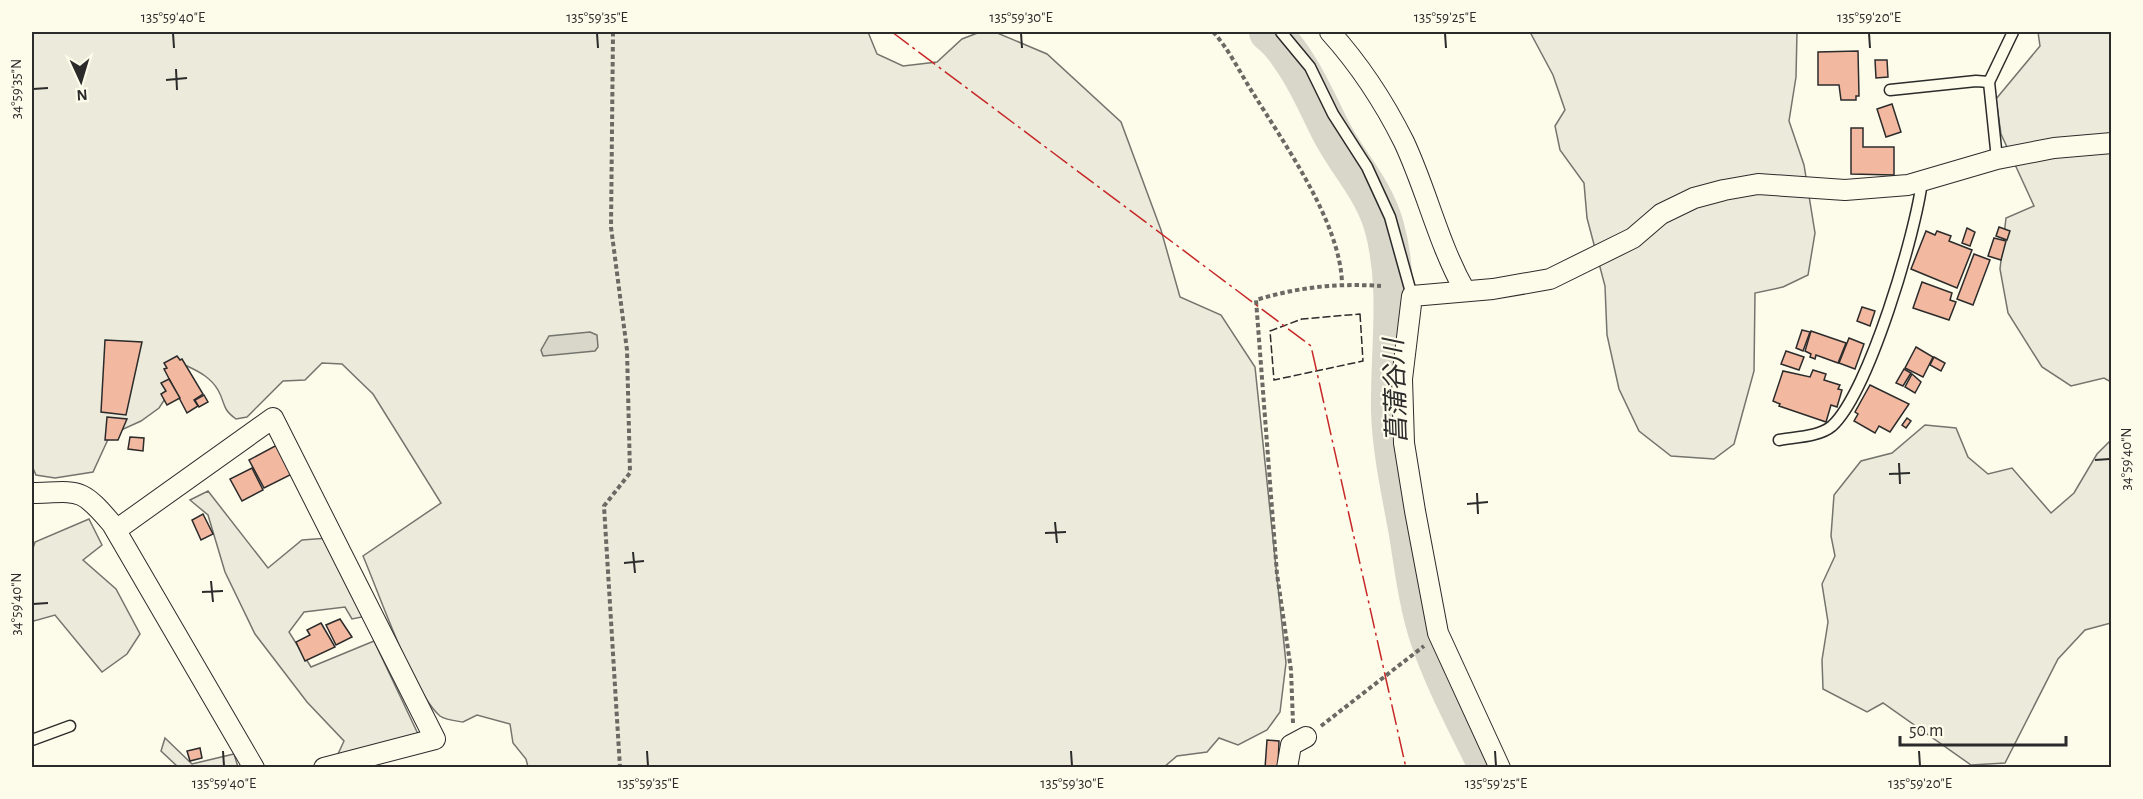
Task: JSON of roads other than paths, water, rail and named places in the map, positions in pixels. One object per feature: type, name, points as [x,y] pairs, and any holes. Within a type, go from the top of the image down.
[{"type":"street","points":[[1330,32],[1371,87],[1404,142],[1437,234],[1465,291]]},
{"type":"street","points":[[1500,768],[1440,638],[1404,443],[1401,379],[1412,296],[1550,279],[1633,238],[1661,214],[1694,198],[1724,190],[1758,184],[1845,190],[1908,185],[1996,159],[2054,148],[2112,143]]},
{"type":"street","points":[[116,530],[273,418],[435,740],[324,768]]},
{"type":"street","points":[[32,493],[74,492],[91,498],[116,530],[254,768]]},
{"type":"street","points":[[1287,768],[1299,741]]},
{"type":"lane","points":[[1281,32],[1310,68],[1333,114],[1367,166],[1390,217],[1412,296]]},
{"type":"lane","points":[[1996,159],[1989,82],[2013,32]]},
{"type":"lane","points":[[1890,90],[1976,81],[1989,82]]},
{"type":"lane","points":[[1779,440],[1821,432],[1832,426],[1847,406],[1875,349],[1905,252],[1922,181]]},
{"type":"lane","points":[[32,740],[70,726]]},
{"type":"waterway","name":"菖蒲谷川","points":[[1269,32],[1279,41],[1296,64],[1331,131],[1373,200],[1384,226],[1389,249],[1393,295],[1391,388],[1393,440],[1419,595],[1429,635],[1442,669],[1489,768]]}]
